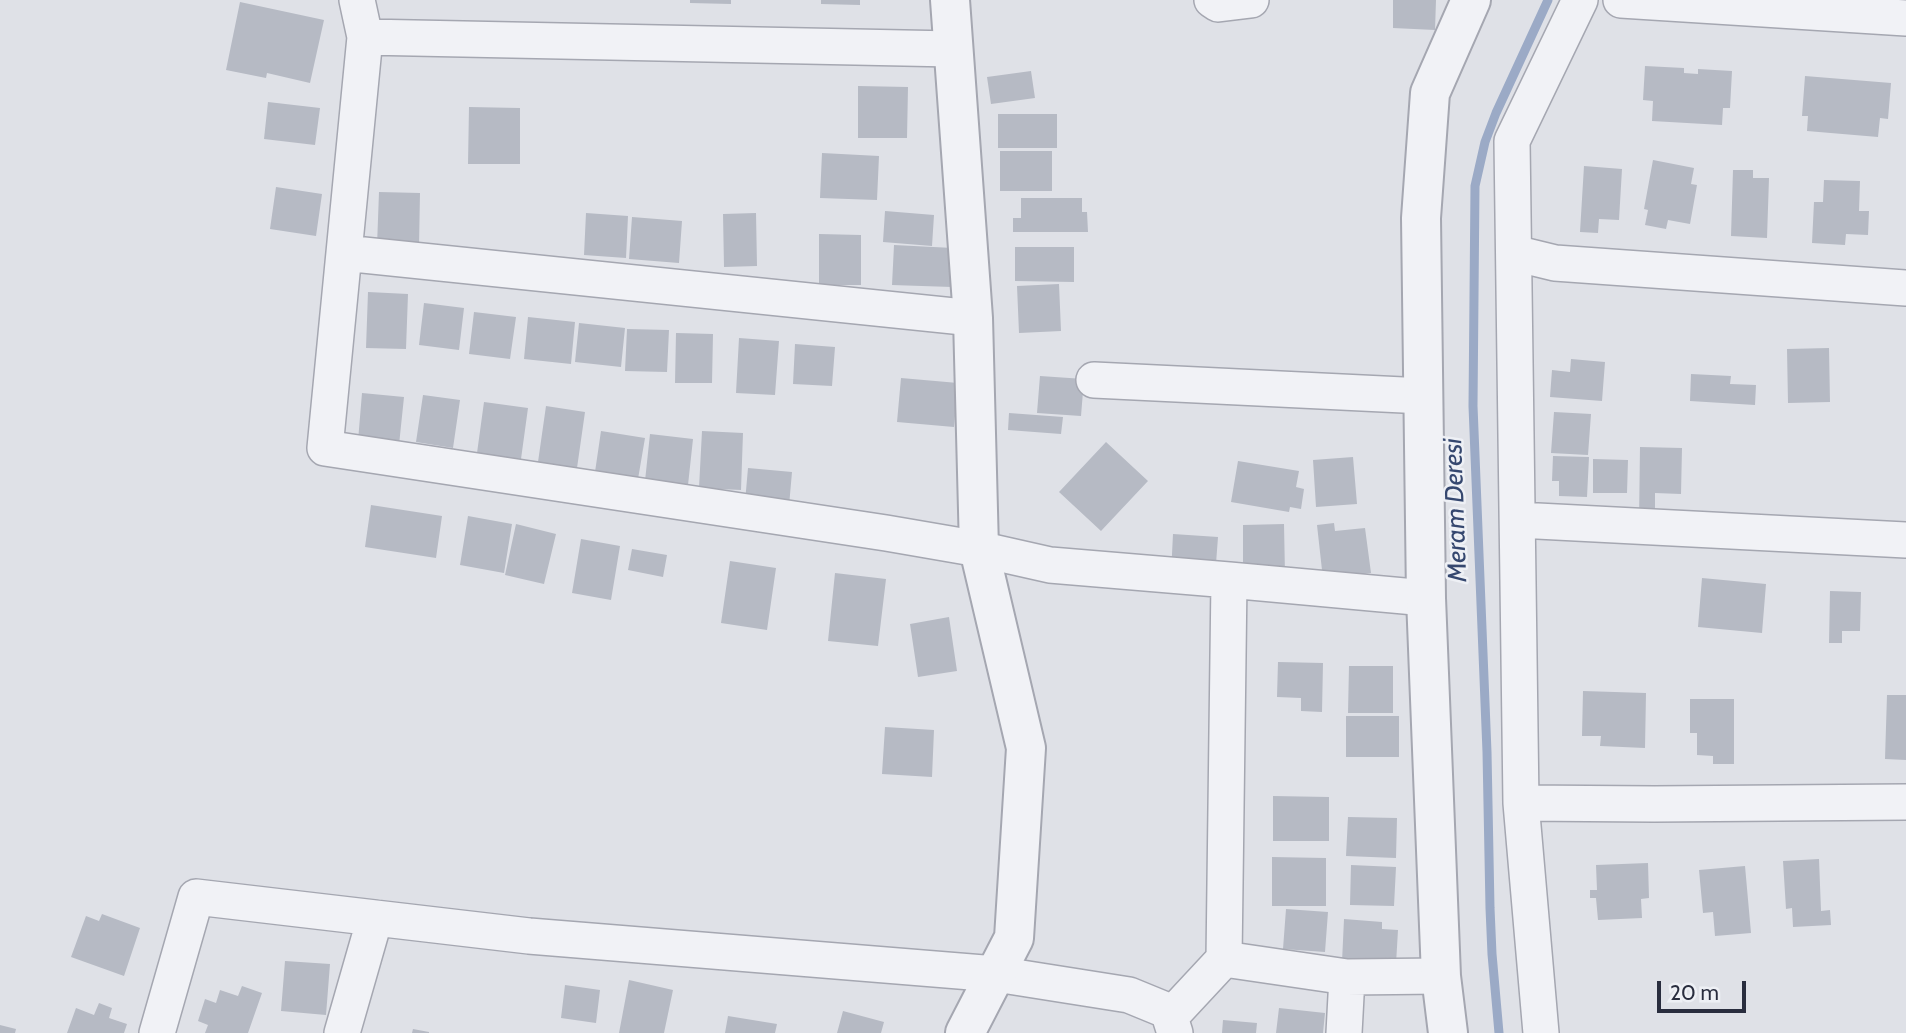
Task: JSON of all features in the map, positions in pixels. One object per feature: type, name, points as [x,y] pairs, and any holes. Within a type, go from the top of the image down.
[{"type":"street","points":[[357,0],[365,37],[325,448],[886,533],[979,549],[1050,565],[1426,598]]},
{"type":"street","points":[[950,0],[973,317],[979,549],[1026,748],[1014,938],[965,1033]]},
{"type":"street","points":[[1212,0],[1218,4],[1251,0]]},
{"type":"street","points":[[1448,1033],[1441,976],[1426,598],[1422,218],[1430,93],[1471,0]]},
{"type":"street","points":[[1541,1033],[1521,803],[1512,141],[1579,2],[1620,0],[1906,18]]},
{"type":"street","points":[[365,37],[953,49]]},
{"type":"street","points":[[344,253],[973,317]]},
{"type":"street","points":[[1514,253],[1555,262],[1906,288]]},
{"type":"street","points":[[1094,380],[1424,396]]},
{"type":"street","points":[[1518,520],[1906,540]]},
{"type":"street","points":[[1172,1025],[1224,959],[1229,580]]},
{"type":"street","points":[[1521,803],[1906,802]]},
{"type":"street","points":[[157,1033],[196,897],[529,936],[996,974],[1129,995],[1168,1011],[1172,1025]]},
{"type":"street","points":[[342,1033],[375,918]]},
{"type":"street","points":[[1224,959],[1347,977],[1441,976]]},
{"type":"street","points":[[1344,1033],[1347,977]]},
{"type":"building","points":[[690,0],[731,0],[731,4],[690,3]]},
{"type":"building","points":[[821,0],[860,0],[860,5],[821,4]]},
{"type":"building","points":[[1393,0],[1436,0],[1435,30],[1393,28]]},
{"type":"building","points":[[240,2],[324,20],[310,83],[267,73],[266,78],[226,70]]},
{"type":"building","points":[[1645,66],[1684,68],[1684,73],[1698,74],[1698,69],[1732,71],[1730,108],[1723,108],[1722,125],[1652,121],[1653,101],[1643,100]]},
{"type":"building","points":[[1031,71],[1035,98],[991,104],[987,77]]},
{"type":"building","points":[[1805,76],[1891,83],[1888,119],[1880,118],[1878,137],[1807,131],[1808,116],[1802,116]]},
{"type":"building","points":[[858,86],[908,87],[907,138],[858,138]]},
{"type":"building","points":[[268,102],[320,108],[315,145],[264,139]]},
{"type":"building","points":[[469,107],[520,108],[520,164],[468,164]]},
{"type":"building","points":[[998,114],[1057,114],[1057,148],[998,148]]},
{"type":"building","points":[[1000,151],[1052,151],[1052,191],[1000,191]]},
{"type":"building","points":[[822,153],[879,156],[877,200],[820,198]]},
{"type":"building","points":[[1653,160],[1694,168],[1691,184],[1697,185],[1690,224],[1668,220],[1666,229],[1645,225],[1648,210],[1644,209]]},
{"type":"building","points":[[1584,166],[1622,169],[1619,220],[1599,219],[1598,233],[1580,232]]},
{"type":"building","points":[[1733,170],[1753,170],[1753,178],[1769,178],[1767,238],[1731,236]]},
{"type":"building","points":[[1824,180],[1860,181],[1859,211],[1869,211],[1868,235],[1846,234],[1845,245],[1812,243],[1814,202],[1823,202]]},
{"type":"building","points":[[276,187],[322,194],[316,236],[270,229]]},
{"type":"building","points":[[379,192],[420,193],[419,247],[377,246]]},
{"type":"building","points":[[1021,198],[1082,198],[1082,212],[1087,212],[1088,232],[1013,232],[1013,218],[1021,218]]},
{"type":"building","points":[[885,211],[934,215],[932,246],[883,242]]},
{"type":"building","points":[[586,213],[628,216],[626,258],[584,255]]},
{"type":"building","points":[[756,213],[757,266],[724,267],[723,214]]},
{"type":"building","points":[[632,217],[682,221],[679,263],[629,259]]},
{"type":"building","points":[[819,234],[861,235],[861,285],[819,285]]},
{"type":"building","points":[[894,245],[953,248],[952,287],[892,285]]},
{"type":"building","points":[[1015,247],[1074,247],[1074,282],[1015,281]]},
{"type":"building","points":[[1059,284],[1061,331],[1019,333],[1017,286]]},
{"type":"building","points":[[368,292],[408,294],[406,349],[366,348]]},
{"type":"building","points":[[424,303],[464,308],[459,350],[419,345]]},
{"type":"building","points":[[474,312],[516,317],[510,359],[469,354]]},
{"type":"building","points":[[528,317],[575,322],[571,364],[524,359]]},
{"type":"building","points":[[579,323],[625,328],[621,367],[575,362]]},
{"type":"building","points":[[627,329],[669,330],[667,372],[625,371]]},
{"type":"building","points":[[676,333],[713,334],[712,383],[675,383]]},
{"type":"building","points":[[739,338],[779,341],[775,395],[736,393]]},
{"type":"building","points":[[795,344],[835,347],[832,386],[793,384]]},
{"type":"building","points":[[1829,348],[1830,402],[1788,403],[1787,349]]},
{"type":"building","points":[[1571,359],[1605,362],[1602,401],[1550,397],[1552,370],[1570,372]]},
{"type":"building","points":[[1691,374],[1731,376],[1730,384],[1756,385],[1755,405],[1690,401]]},
{"type":"building","points":[[1040,376],[1084,379],[1081,416],[1037,413]]},
{"type":"building","points":[[901,378],[958,383],[954,427],[897,422]]},
{"type":"building","points":[[362,393],[404,397],[399,445],[358,441]]},
{"type":"building","points":[[423,395],[460,400],[453,448],[416,442]]},
{"type":"building","points":[[484,402],[528,408],[521,459],[477,453]]},
{"type":"building","points":[[546,406],[585,412],[577,468],[538,462]]},
{"type":"building","points":[[1554,412],[1591,414],[1588,455],[1551,453]]},
{"type":"building","points":[[1009,413],[1063,417],[1061,434],[1008,430]]},
{"type":"building","points":[[601,431],[645,438],[638,479],[595,472]]},
{"type":"building","points":[[702,431],[743,433],[741,490],[699,488]]},
{"type":"building","points":[[650,434],[693,439],[688,485],[645,481]]},
{"type":"building","points":[[1106,442],[1148,481],[1101,531],[1059,492]]},
{"type":"building","points":[[1640,447],[1682,448],[1681,494],[1655,493],[1655,524],[1639,523]]},
{"type":"building","points":[[1553,456],[1589,457],[1587,497],[1559,496],[1559,481],[1552,481]]},
{"type":"building","points":[[1353,457],[1357,504],[1316,507],[1313,460]]},
{"type":"building","points":[[1593,459],[1628,460],[1627,493],[1593,493]]},
{"type":"building","points":[[1238,461],[1299,471],[1296,487],[1304,489],[1301,509],[1290,507],[1289,512],[1231,502]]},
{"type":"building","points":[[748,468],[792,472],[789,506],[745,502]]},
{"type":"building","points":[[371,505],[442,516],[436,558],[365,547]]},
{"type":"building","points":[[468,516],[512,524],[504,573],[460,565]]},
{"type":"building","points":[[1334,523],[1335,531],[1365,528],[1371,573],[1323,579],[1317,525]]},
{"type":"building","points":[[516,524],[556,534],[544,584],[505,575]]},
{"type":"building","points":[[1284,524],[1285,575],[1243,576],[1243,525]]},
{"type":"building","points":[[1173,534],[1218,537],[1215,577],[1171,574]]},
{"type":"building","points":[[581,539],[620,546],[611,600],[572,593]]},
{"type":"building","points":[[632,549],[667,555],[663,577],[628,570]]},
{"type":"building","points":[[730,561],[776,568],[767,630],[721,623]]},
{"type":"building","points":[[835,573],[886,579],[878,646],[828,641]]},
{"type":"building","points":[[1702,578],[1766,584],[1762,633],[1698,627]]},
{"type":"building","points":[[1830,591],[1861,592],[1860,631],[1842,631],[1842,643],[1829,643]]},
{"type":"building","points":[[949,617],[957,671],[918,677],[910,624]]},
{"type":"building","points":[[1278,662],[1323,663],[1322,712],[1301,711],[1301,698],[1277,697]]},
{"type":"building","points":[[1349,666],[1393,666],[1393,713],[1348,713]]},
{"type":"building","points":[[1583,691],[1646,693],[1645,748],[1600,746],[1601,736],[1582,736]]},
{"type":"building","points":[[1887,695],[1906,695],[1906,760],[1885,759]]},
{"type":"building","points":[[1690,699],[1734,699],[1734,764],[1713,764],[1713,756],[1697,755],[1697,733],[1690,733]]},
{"type":"building","points":[[1346,716],[1399,716],[1399,757],[1346,757]]},
{"type":"building","points":[[885,727],[934,730],[932,777],[882,774]]},
{"type":"building","points":[[1273,796],[1329,797],[1329,841],[1273,841]]},
{"type":"building","points":[[1348,817],[1397,818],[1396,858],[1346,856]]},
{"type":"building","points":[[1272,857],[1326,858],[1326,906],[1272,906]]},
{"type":"building","points":[[1819,859],[1821,911],[1830,910],[1831,925],[1793,927],[1792,908],[1786,909],[1783,861]]},
{"type":"building","points":[[1648,863],[1649,898],[1641,899],[1642,918],[1598,920],[1596,898],[1590,898],[1590,890],[1597,890],[1596,865]]},
{"type":"building","points":[[1351,865],[1396,867],[1394,906],[1350,905]]},
{"type":"building","points":[[1745,866],[1751,933],[1715,936],[1713,912],[1703,913],[1699,870]]},
{"type":"building","points":[[1286,909],[1328,912],[1325,952],[1283,949]]},
{"type":"building","points":[[102,914],[140,928],[124,976],[71,957],[86,916],[99,921]]},
{"type":"building","points":[[1344,919],[1382,922],[1382,929],[1398,930],[1396,964],[1342,962]]},
{"type":"building","points":[[285,961],[330,964],[326,1015],[281,1011]]},
{"type":"building","points":[[629,980],[673,990],[664,1033],[619,1033]]},
{"type":"building","points":[[565,985],[600,990],[596,1023],[561,1018]]},
{"type":"building","points":[[242,986],[262,993],[248,1033],[205,1033],[208,1025],[198,1021],[205,999],[216,1003],[220,990],[238,996]]},
{"type":"building","points":[[99,1003],[112,1008],[109,1018],[127,1024],[124,1033],[67,1033],[76,1008],[94,1015]]},
{"type":"building","points":[[1279,1008],[1325,1013],[1323,1033],[1276,1033]]},
{"type":"building","points":[[843,1011],[884,1022],[881,1033],[837,1033]]},
{"type":"building","points":[[728,1016],[777,1024],[775,1033],[725,1033]]},
{"type":"building","points":[[1223,1020],[1257,1023],[1256,1033],[1222,1033]]},
{"type":"building","points":[[0,1025],[16,1029],[15,1033],[0,1033]]},
{"type":"building","points":[[413,1029],[429,1032],[429,1033],[412,1033]]},
{"type":"waterway","name":"Meram Deresi","points":[[1499,1033],[1490,908],[1487,752],[1473,406],[1475,186],[1485,142],[1496,113],[1548,0]]}]
